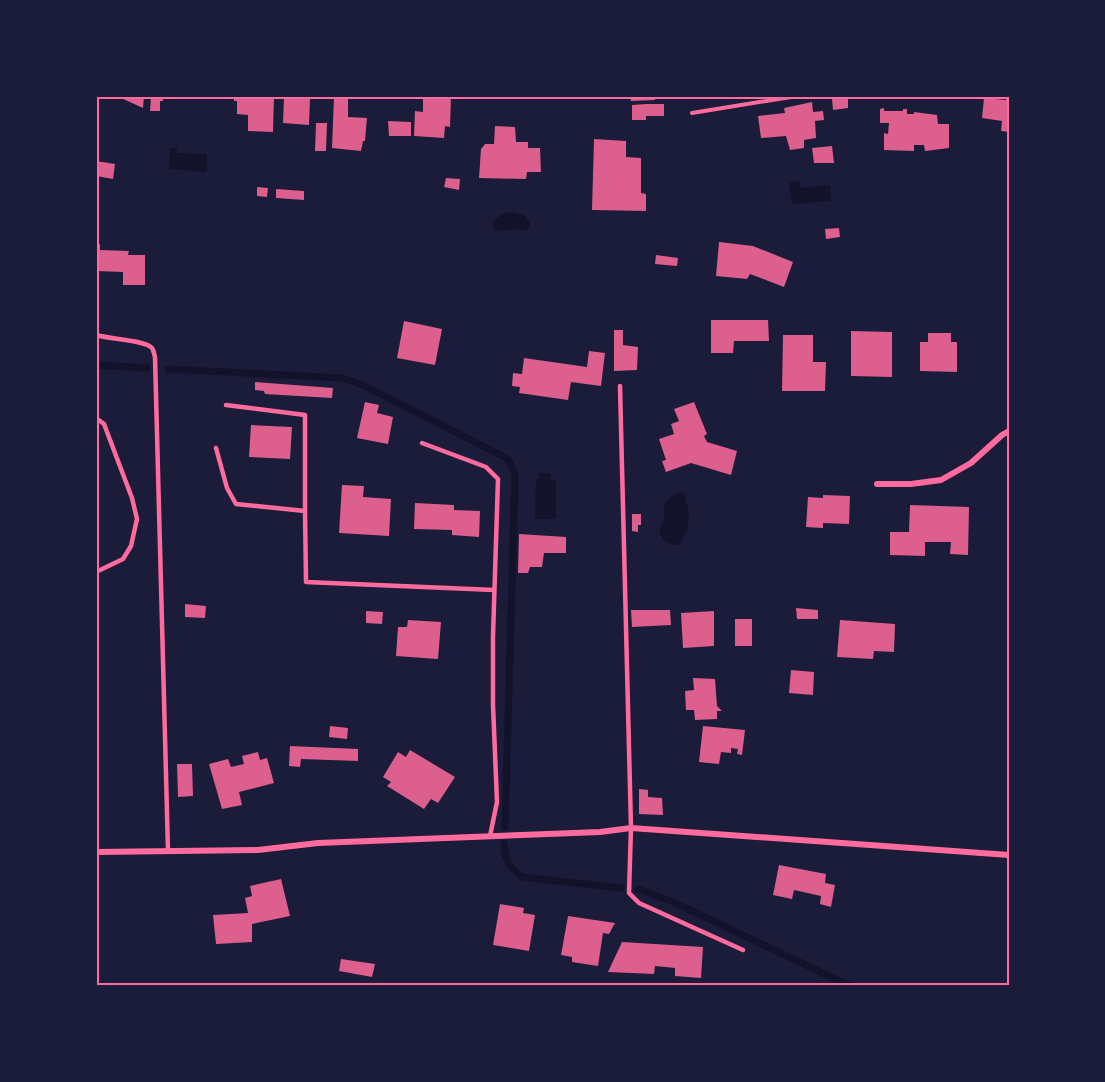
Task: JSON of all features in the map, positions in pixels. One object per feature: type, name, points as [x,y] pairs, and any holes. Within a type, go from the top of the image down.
[{"type":"street","points":[[876,484],[911,484],[942,480],[970,463],[1009,431]]},
{"type":"street","points":[[96,852],[258,850],[318,843],[600,832],[631,828],[1009,855]]},
{"type":"lane","points":[[96,335],[107,339],[145,343],[152,348],[155,357],[168,851]]},
{"type":"lane","points":[[620,386],[631,828],[629,893],[639,903],[743,950]]},
{"type":"lane","points":[[226,405],[304,415],[306,582],[494,590]]},
{"type":"lane","points":[[96,418],[104,424],[132,498],[137,519],[131,546],[123,559],[96,572]]},
{"type":"lane","points":[[422,443],[486,467],[498,479],[493,705],[497,802],[490,836]]},
{"type":"lane","points":[[216,448],[227,488],[236,504],[305,511]]},
{"type":"path","points":[[692,113],[797,96]]},
{"type":"shaded area","points":[[170,148],[177,149],[177,153],[207,154],[207,172],[169,169]]},
{"type":"shaded area","points":[[799,181],[801,188],[830,185],[831,201],[792,204],[789,182]]},
{"type":"shaded area","points":[[512,212],[524,215],[530,222],[530,227],[526,231],[514,229],[497,231],[493,228],[492,224],[498,217]]},
{"type":"shaded area","points":[[540,473],[551,474],[551,480],[556,480],[556,519],[535,519],[536,479],[539,479]]},
{"type":"shaded area","points":[[680,492],[685,494],[689,518],[686,532],[679,545],[670,545],[662,538],[659,531],[667,500]]},
{"type":"building","points":[[122,96],[144,96],[143,108],[121,98]]},
{"type":"building","points":[[151,96],[163,96],[163,101],[160,101],[160,111],[150,111]]},
{"type":"building","points":[[234,96],[274,96],[273,132],[248,131],[248,115],[237,114],[237,101],[234,101]]},
{"type":"building","points":[[423,96],[451,96],[450,127],[445,126],[444,138],[414,136],[415,111],[423,112]]},
{"type":"building","points":[[630,96],[655,96],[655,100],[631,101]]},
{"type":"building","points":[[284,97],[310,98],[309,125],[283,123]]},
{"type":"building","points":[[334,97],[348,99],[348,117],[367,118],[365,141],[363,141],[361,151],[332,148]]},
{"type":"building","points":[[848,97],[848,108],[833,110],[832,99]]},
{"type":"building","points":[[1006,97],[1009,98],[1009,132],[1001,131],[1002,121],[982,118],[984,98],[1006,100]]},
{"type":"building","points":[[812,102],[813,112],[823,111],[824,120],[815,121],[816,138],[804,140],[804,148],[790,150],[786,136],[761,138],[758,116],[785,113],[784,108]]},
{"type":"building","points":[[664,104],[664,116],[646,116],[646,120],[632,120],[632,105]]},
{"type":"building","points":[[884,108],[884,111],[907,109],[907,114],[914,114],[914,112],[937,115],[938,124],[949,124],[949,148],[925,151],[924,145],[914,145],[914,151],[884,150],[884,133],[888,134],[889,123],[880,123],[880,109]]},
{"type":"building","points":[[388,121],[411,122],[411,136],[389,136]]},
{"type":"building","points":[[316,123],[327,123],[326,151],[315,151]]},
{"type":"building","points":[[495,126],[515,127],[516,142],[528,142],[528,148],[540,148],[541,172],[527,172],[526,179],[479,178],[481,149],[485,144],[494,144]]},
{"type":"building","points":[[594,139],[626,141],[626,157],[641,158],[641,193],[646,194],[646,211],[592,210]]},
{"type":"building","points":[[832,146],[834,163],[814,163],[812,148]]},
{"type":"building","points":[[96,161],[115,164],[113,179],[96,176]]},
{"type":"building","points":[[446,178],[460,179],[459,190],[444,187]]},
{"type":"building","points":[[257,187],[268,188],[267,197],[257,196]]},
{"type":"building","points":[[276,189],[304,191],[304,200],[276,198]]},
{"type":"building","points":[[839,228],[840,237],[826,239],[825,229]]},
{"type":"building","points":[[719,242],[753,246],[793,262],[784,287],[750,274],[747,279],[716,276]]},
{"type":"building","points":[[96,244],[100,244],[100,250],[129,251],[128,255],[145,255],[145,285],[123,285],[123,272],[96,271]]},
{"type":"building","points":[[656,255],[678,258],[677,266],[655,264]]},
{"type":"building","points":[[711,320],[768,320],[769,341],[734,341],[733,353],[711,353]]},
{"type":"building","points":[[404,321],[442,329],[435,365],[397,358]]},
{"type":"building","points":[[614,330],[623,330],[623,345],[638,347],[637,370],[614,371]]},
{"type":"building","points":[[851,331],[892,332],[892,377],[851,376]]},
{"type":"building","points":[[928,333],[951,333],[951,342],[957,342],[957,372],[920,371],[920,342],[928,342]]},
{"type":"building","points":[[783,335],[813,335],[813,362],[826,362],[825,391],[782,391]]},
{"type":"building","points":[[589,351],[605,353],[601,386],[571,382],[568,400],[519,393],[520,387],[512,386],[513,373],[522,374],[524,358],[587,367]]},
{"type":"building","points":[[255,382],[333,388],[332,398],[265,394],[264,391],[255,390]]},
{"type":"building","points":[[365,402],[379,405],[377,413],[393,417],[388,444],[357,438]]},
{"type":"building","points":[[694,402],[707,434],[704,436],[707,442],[737,451],[731,475],[691,463],[666,472],[662,461],[666,460],[659,439],[674,434],[671,424],[679,421],[674,409]]},
{"type":"building","points":[[251,425],[292,427],[290,459],[249,457]]},
{"type":"building","points":[[342,485],[364,486],[363,497],[391,499],[389,536],[339,533]]},
{"type":"building","points":[[823,495],[850,496],[849,524],[823,523],[823,528],[806,527],[808,497],[823,498]]},
{"type":"building","points":[[415,503],[454,505],[454,510],[480,511],[479,537],[452,535],[452,530],[414,529]]},
{"type":"building","points":[[910,505],[969,507],[968,555],[950,554],[951,542],[925,542],[925,556],[890,555],[890,532],[909,532]]},
{"type":"building","points":[[632,514],[641,514],[641,525],[638,525],[638,532],[632,531]]},
{"type":"building","points":[[519,534],[566,537],[566,553],[544,553],[542,567],[530,567],[528,573],[518,573]]},
{"type":"building","points":[[185,604],[206,606],[205,618],[185,617]]},
{"type":"building","points":[[796,608],[818,610],[818,619],[797,619]]},
{"type":"building","points":[[631,610],[670,610],[671,625],[632,627]]},
{"type":"building","points":[[366,611],[383,612],[382,624],[366,623]]},
{"type":"building","points":[[714,611],[714,646],[683,648],[681,613]]},
{"type":"building","points":[[735,619],[752,619],[752,646],[735,646]]},
{"type":"building","points":[[408,620],[441,622],[438,659],[396,656],[398,627],[407,627]]},
{"type":"building","points":[[840,620],[895,624],[894,652],[874,651],[873,659],[837,657]]},
{"type":"building","points":[[791,670],[814,672],[813,695],[789,693]]},
{"type":"building","points":[[693,678],[715,679],[717,706],[722,711],[717,711],[717,719],[695,720],[694,710],[686,710],[685,691],[694,690]]},
{"type":"building","points":[[330,726],[348,728],[347,739],[329,737]]},
{"type":"building","points":[[703,726],[745,730],[742,755],[737,754],[738,749],[731,748],[731,753],[721,752],[719,764],[699,762]]},
{"type":"building","points":[[290,746],[358,749],[358,761],[301,759],[300,767],[289,766]]},
{"type":"building","points":[[410,750],[455,777],[438,803],[431,799],[424,809],[387,786],[391,782],[383,777],[398,752],[406,757]]},
{"type":"building","points":[[258,752],[260,760],[267,758],[274,783],[239,792],[242,805],[222,809],[209,764],[228,759],[231,767],[244,764],[242,756]]},
{"type":"building","points":[[177,764],[192,764],[193,796],[178,797]]},
{"type":"building","points":[[639,789],[648,790],[648,797],[662,798],[663,815],[639,814]]},
{"type":"building","points":[[779,865],[826,874],[825,883],[835,885],[831,907],[820,904],[821,896],[794,890],[792,899],[773,895]]},
{"type":"building","points":[[281,879],[290,916],[252,924],[252,942],[216,944],[213,915],[248,913],[245,898],[252,896],[250,886]]},
{"type":"building","points":[[500,904],[524,908],[523,913],[535,915],[529,951],[493,945]]},
{"type":"building","points":[[568,916],[615,923],[609,934],[603,933],[598,966],[572,962],[572,957],[561,955]]},
{"type":"building","points":[[622,942],[703,947],[701,978],[675,976],[675,968],[655,966],[654,974],[608,972]]},
{"type":"building","points":[[341,959],[375,964],[372,977],[339,971]]},
{"type":"waterway","points":[[96,365],[147,368]]},
{"type":"waterway","points":[[168,369],[343,378],[365,386],[508,459],[515,475],[505,827]]},
{"type":"waterway","points":[[504,844],[508,863],[522,877],[621,888]]},
{"type":"waterway","points":[[638,889],[673,902],[850,986]]}]
